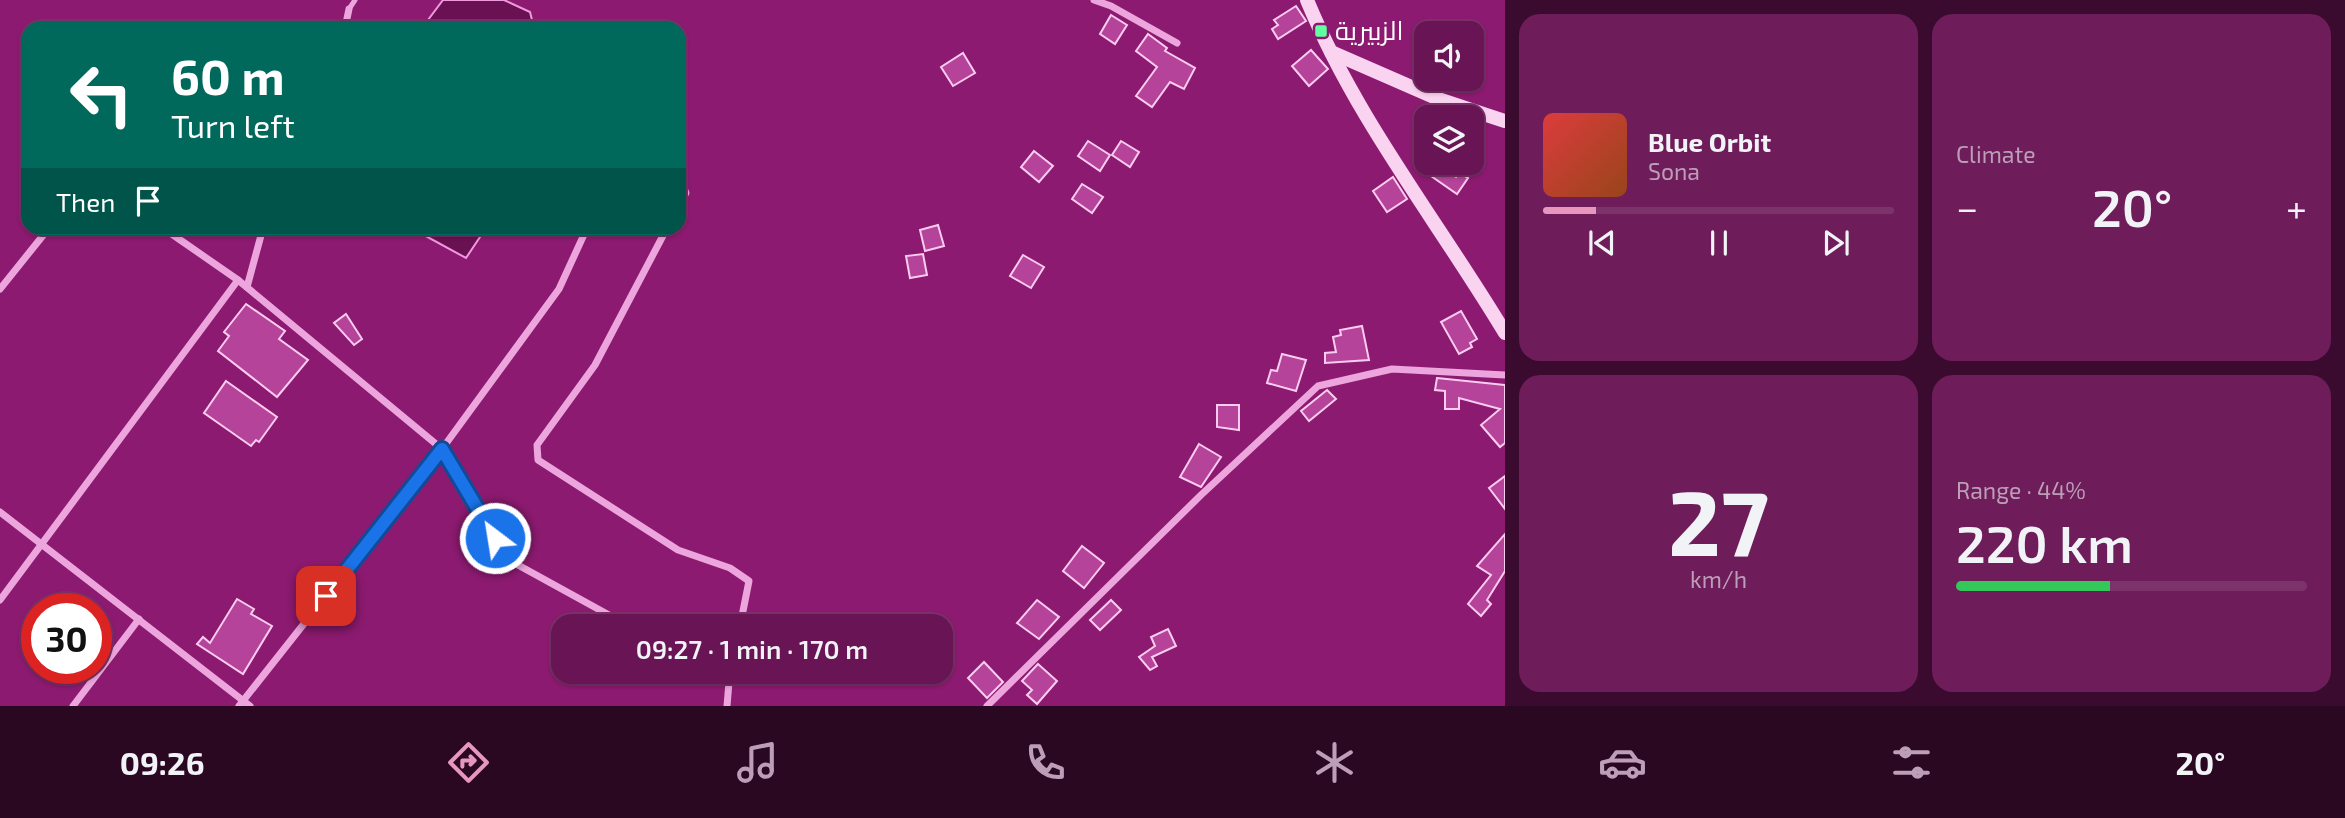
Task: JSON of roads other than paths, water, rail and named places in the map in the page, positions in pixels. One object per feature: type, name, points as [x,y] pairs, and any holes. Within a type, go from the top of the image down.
[{"type":"main road","points":[[1307,0],[1331,52],[1370,121],[1505,333]]},
{"type":"main road","points":[[1331,52],[1441,100],[1505,121]]},
{"type":"street","points":[[1094,0],[1111,6],[1177,43]]},
{"type":"street","points":[[346,21],[349,9]]},
{"type":"street","points":[[0,289],[43,235]]},
{"type":"street","points":[[173,235],[247,287],[442,449],[509,560],[607,614]]},
{"type":"street","points":[[247,287],[261,235]]},
{"type":"street","points":[[0,512],[139,619],[244,705],[442,449],[559,289],[584,235]]},
{"type":"street","points":[[663,235],[595,365],[537,445],[538,460],[678,550],[730,568],[748,581],[742,614]]},
{"type":"street","points":[[0,600],[238,280]]},
{"type":"street","points":[[987,706],[1201,495],[1318,386],[1392,369],[1505,374]]},
{"type":"street","points":[[72,706],[139,619]]},
{"type":"street","points":[[727,706],[729,684]]},
{"type":"lane","points":[[349,9],[355,0]]},
{"type":"place","name":"الزبيرية","points":[[1321,31]]}]
